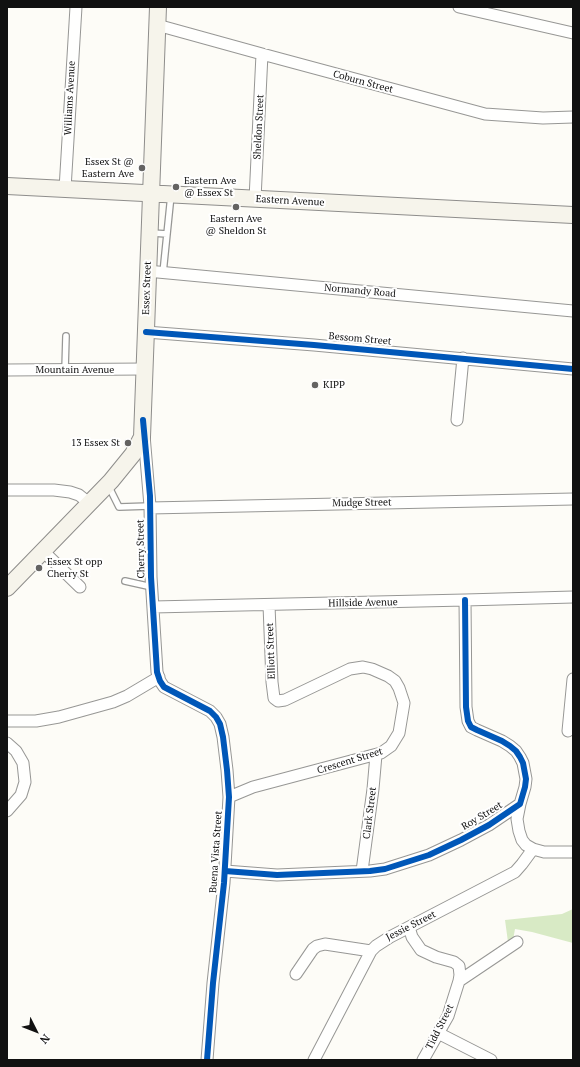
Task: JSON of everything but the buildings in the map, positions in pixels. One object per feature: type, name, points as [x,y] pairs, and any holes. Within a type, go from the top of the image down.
[{"type":"main road","name":"Essex Street","points":[[7,588],[125,465],[138,446],[142,437],[146,332],[156,261],[149,233],[158,7]]},
{"type":"main road","name":"Eastern Avenue","points":[[7,186],[573,215]]},
{"type":"street","name":"Williams Avenue","points":[[65,189],[76,7]]},
{"type":"street","points":[[459,7],[573,33]]},
{"type":"street","name":"Coburn Street","points":[[157,24],[485,114],[543,118],[573,117]]},
{"type":"street","name":"Sheldon Street","points":[[256,199],[262,54]]},
{"type":"street","name":"Normandy Road","points":[[156,261],[573,311]]},
{"type":"street","name":"Bessom Street","points":[[146,332],[314,345],[573,369]]},
{"type":"street","points":[[457,420],[463,358]]},
{"type":"street","name":"Mountain Avenue","points":[[7,370],[144,370]]},
{"type":"street","name":"Cherry Street","points":[[143,420],[150,507],[153,607],[159,677]]},
{"type":"street","points":[[7,490],[54,490],[70,492],[78,495],[89,503]]},
{"type":"street","name":"Mudge Street","points":[[150,507],[573,499]]},
{"type":"street","points":[[43,551],[80,587]]},
{"type":"street","name":"Hillside Avenue","points":[[153,607],[573,597]]},
{"type":"street","points":[[465,600],[466,707],[468,721],[471,727],[510,746],[516,751],[520,758],[526,771],[526,779],[517,819],[522,840],[526,845],[533,849],[556,853],[573,852]]},
{"type":"street","name":"Elliott Street","points":[[269,605],[274,698]]},
{"type":"street","name":"Crescent Street","points":[[229,797],[253,787],[381,753],[391,746],[399,733],[404,703],[395,681],[372,669],[363,667],[356,667],[343,671],[285,700],[278,701],[274,698]]},
{"type":"street","points":[[7,722],[36,721],[59,717],[113,702],[127,696],[159,677]]},
{"type":"street","name":"Buena Vista Street","points":[[159,677],[164,687],[210,711],[220,724],[223,737],[229,797],[225,871],[213,983],[207,1060]]},
{"type":"street","points":[[568,730],[573,679]]},
{"type":"street","points":[[7,742],[16,751],[23,763],[25,782],[21,795],[7,811]]},
{"type":"street","name":"Clark Street","points":[[362,871],[376,755]]},
{"type":"street","name":"Roy Street","points":[[225,871],[277,875],[385,869],[429,855],[489,825],[520,804]]},
{"type":"street","name":"Jessie Street","points":[[314,1060],[371,951],[382,941],[515,872],[533,849]]},
{"type":"street","points":[[409,927],[412,937],[421,950],[436,957],[454,962],[459,966],[460,981]]},
{"type":"street","points":[[460,981],[517,942]]},
{"type":"street","points":[[296,974],[313,950],[318,946],[325,944],[371,951]]},
{"type":"street","name":"Tidd Street","points":[[423,1060],[448,1016],[460,981]]},
{"type":"street","points":[[438,1034],[491,1060]]},
{"type":"lane","points":[[156,261],[167,234],[171,195]]},
{"type":"lane","points":[[149,233],[167,234]]},
{"type":"lane","points":[[65,370],[66,336]]},
{"type":"lane","points":[[108,484],[119,507],[150,507]]},
{"type":"lane","points":[[125,581],[152,587]]},
{"type":"green space","points":[[573,909],[573,943],[515,929],[513,940],[508,942],[505,920],[562,914]]},
{"type":"cycle path","points":[[146,332],[314,345],[573,369]]},
{"type":"cycle path","points":[[143,420],[150,496],[151,577],[157,672],[164,687],[210,711],[216,717],[220,724],[223,737],[227,770],[229,797],[224,883],[213,983],[207,1060]]},
{"type":"cycle path","points":[[225,871],[277,875],[385,869],[429,855],[461,840],[489,825],[520,804],[526,779],[523,763],[520,757],[510,746],[471,727],[468,721],[466,707],[465,600]]},
{"type":"place","name":"Essex St @ Eastern Ave","points":[[142,168]]},
{"type":"place","name":"Eastern Ave @ Essex St","points":[[176,187]]},
{"type":"place","name":"Eastern Ave @ Sheldon St","points":[[236,207]]},
{"type":"place","name":"KIPP","points":[[315,385]]},
{"type":"place","name":"13 Essex St","points":[[128,443]]},
{"type":"place","name":"Essex St opp Cherry St","points":[[39,568]]}]
